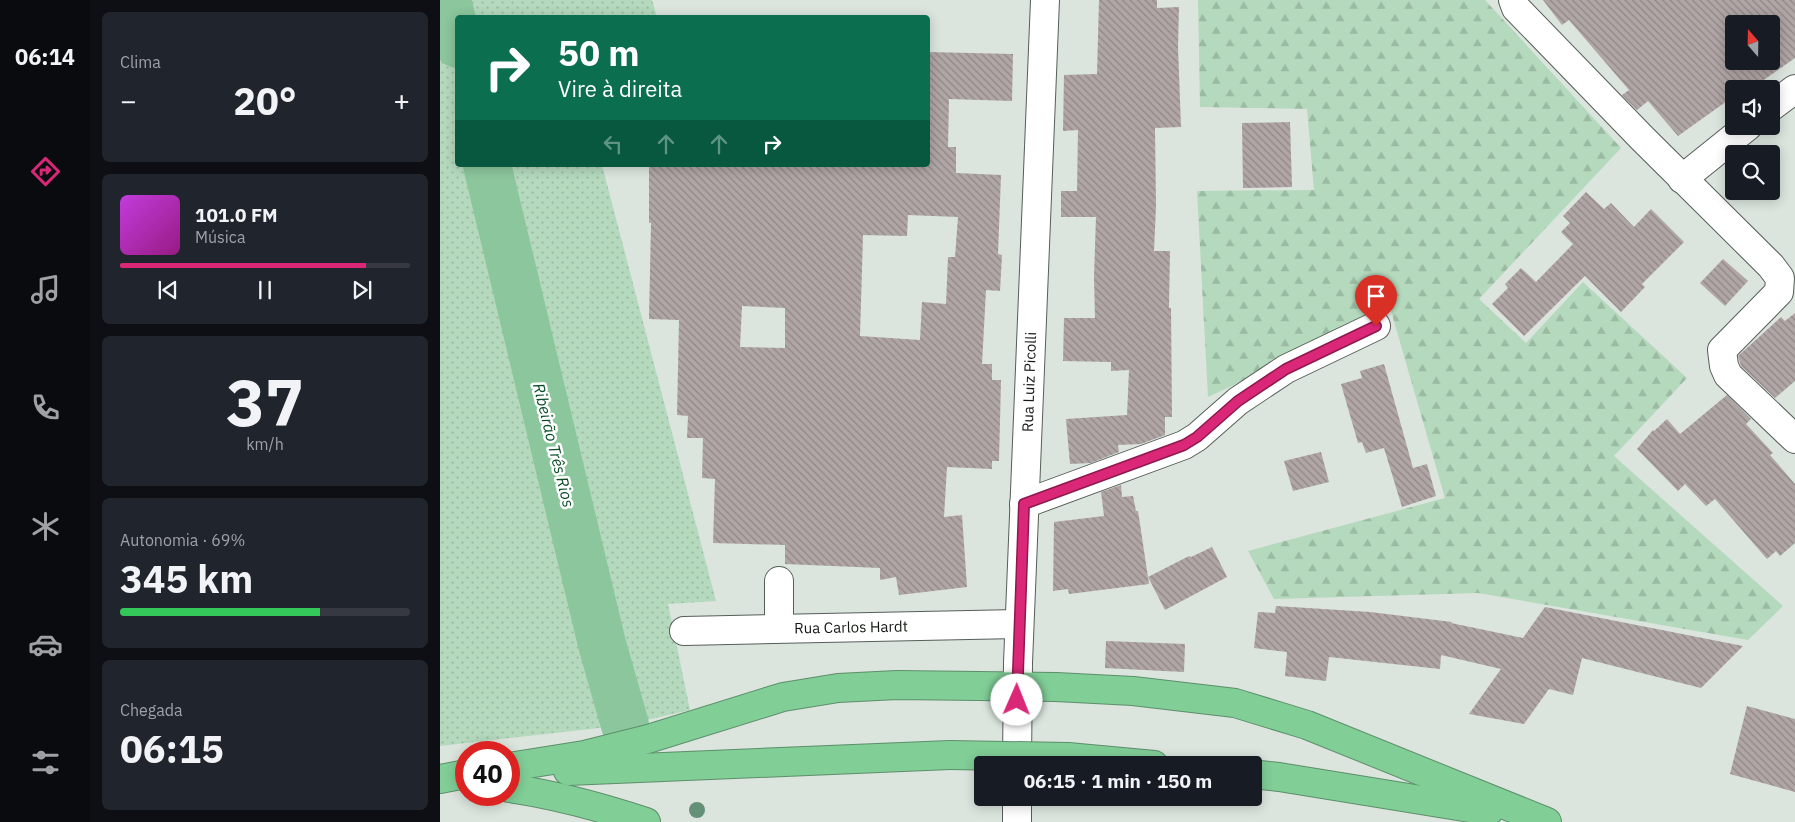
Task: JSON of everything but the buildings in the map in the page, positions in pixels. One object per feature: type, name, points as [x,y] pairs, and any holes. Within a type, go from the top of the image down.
[{"type":"highway","points":[[520,765],[584,755],[648,739],[783,697],[838,688],[897,685],[1017,686],[1133,691],[1235,703],[1307,725],[1535,821]]},
{"type":"highway","points":[[520,774],[643,767],[950,755],[1009,756]]},
{"type":"highway","points":[[1262,775],[1535,821]]},
{"type":"highway","points":[[440,779],[455,777]]},
{"type":"highway","points":[[440,779],[455,781]]},
{"type":"highway","points":[[520,790],[601,807],[646,822]]},
{"type":"street","name":"Rua Luiz Picolli","points":[[1017,756],[1019,624],[1045,0]]},
{"type":"street","points":[[1513,0],[1516,8],[1682,179],[1771,266],[1780,278],[1780,292],[1722,350],[1724,366],[1728,375],[1795,438]]},
{"type":"street","points":[[1780,101],[1795,89]]},
{"type":"street","points":[[1682,179],[1737,135]]},
{"type":"street","points":[[1024,504],[1184,445],[1197,437],[1238,401],[1286,369],[1376,326]]},
{"type":"street","points":[[778,628],[779,581]]},
{"type":"street","name":"Rua Carlos Hardt","points":[[684,630],[1019,624]]},
{"type":"street","points":[[1017,806],[1017,822]]},
{"type":"green space","points":[[440,0],[652,0],[656,15],[455,15],[455,167],[603,167],[716,601],[668,604],[690,710],[625,725],[484,741],[455,741],[455,744],[440,746]]},
{"type":"green space","points":[[1198,0],[1485,0],[1621,148],[1479,299],[1526,343],[1583,282],[1687,378],[1614,456],[1783,606],[1748,640],[1478,593],[1274,599],[1248,551],[1445,498],[1391,311],[1208,397],[1197,191],[1314,190],[1307,109],[1200,107]]},
{"type":"waterway","name":"Ribeirão Três Rios","points":[[447,0],[455,32]]},
{"type":"waterway","name":"Ribeirão Três Rios","points":[[487,167],[602,644],[625,725]]},
{"type":"route","points":[[1017,700],[1024,504],[1184,445],[1197,437],[1238,401],[1286,369],[1376,326]]}]
